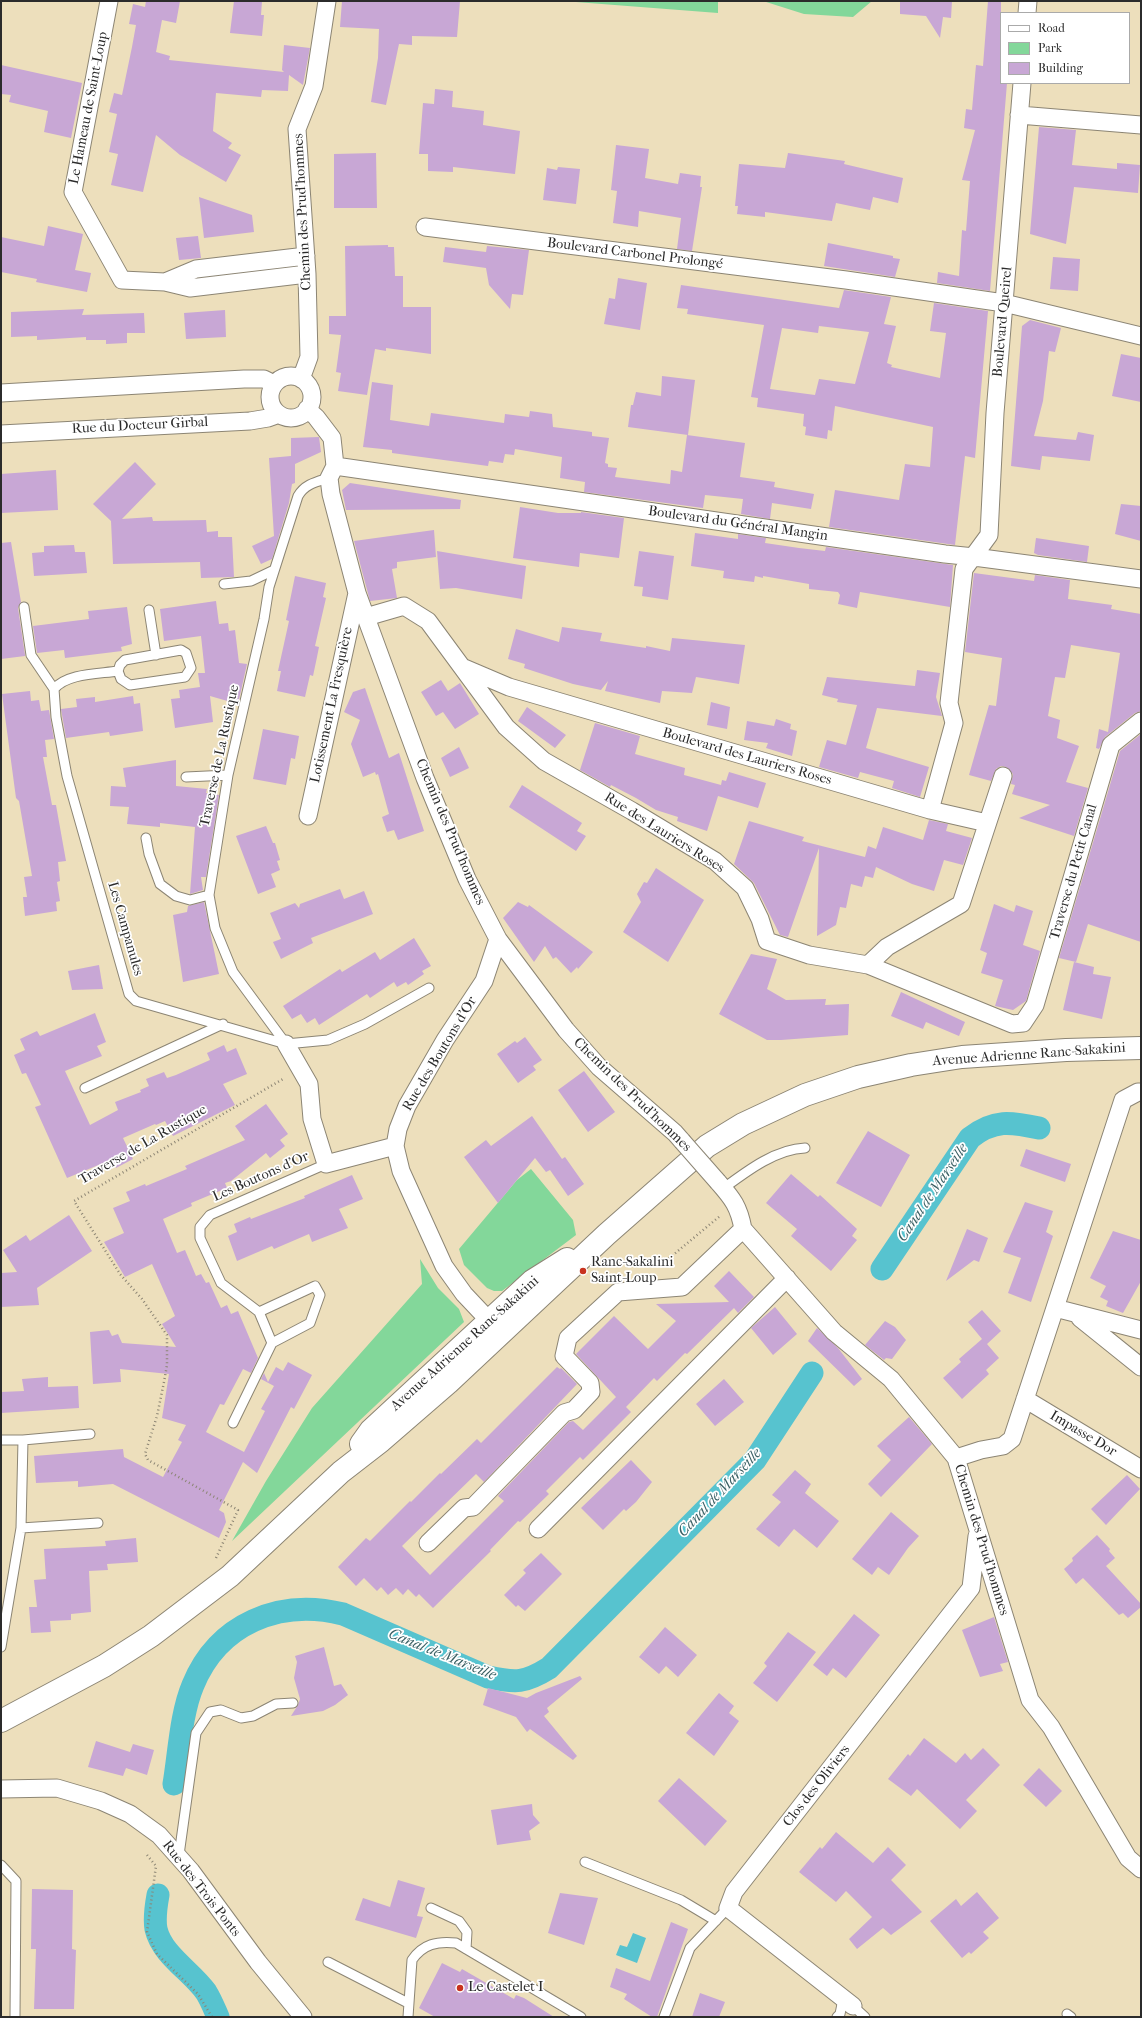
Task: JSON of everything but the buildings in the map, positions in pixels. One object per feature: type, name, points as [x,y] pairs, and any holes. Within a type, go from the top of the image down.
[{"type":"street","name":"Le Hameau de Saint-Loup","points":[[109,1],[73,192],[122,280],[165,282],[190,288],[307,274]]},
{"type":"street","name":"Chemin des Prud'hommes","points":[[301,379],[309,357],[307,274],[297,128],[314,86],[327,1]]},
{"type":"street","points":[[1027,12],[1028,1]]},
{"type":"street","name":"Boulevard Queirel","points":[[930,810],[954,723],[949,703],[962,577],[964,569],[989,535],[995,413],[1022,84]]},
{"type":"street","points":[[1019,115],[1141,125]]},
{"type":"street","name":"Boulevard Carbonel Prolongé","points":[[425,227],[846,280],[1004,303],[1141,336]]},
{"type":"street","name":"Le Hameau de Saint-Loup","points":[[165,282],[196,269],[306,256]]},
{"type":"street","points":[[279,414],[271,405],[270,394],[274,384],[286,376],[301,379],[306,383],[311,396],[307,409]]},
{"type":"street","points":[[1,393],[244,379],[264,379],[274,384]]},
{"type":"street","name":"Chemin des Prud'hommes","points":[[307,409],[320,421],[332,438],[331,494],[342,541],[357,593],[425,778],[464,872],[498,939],[566,1030],[599,1067],[675,1133],[736,1202],[740,1212],[743,1230],[834,1332],[891,1379],[956,1458],[1030,1700],[1051,1727],[1128,1858],[1141,1869]]},
{"type":"street","name":"Rue du Docteur Girbal","points":[[1,434],[250,421],[268,418],[279,414],[291,418],[297,417],[307,409]]},
{"type":"street","name":"Boulevard du Général Mangin","points":[[332,472],[1141,580]]},
{"type":"street","name":"Lotissement La Fresquière","points":[[308,816],[357,593]]},
{"type":"street","name":"Rue des Lauriers Roses","points":[[366,617],[404,606],[428,621],[506,727],[544,761],[632,811],[715,861],[745,888],[760,919],[767,941],[809,955],[868,965],[1012,1024]]},
{"type":"street","name":"Boulevard des Lauriers Roses","points":[[462,667],[509,687],[930,810],[987,823]]},
{"type":"street","name":"Traverse du Petit Canal","points":[[1012,1024],[1022,1023],[1035,1005],[1111,745],[1141,721]]},
{"type":"street","points":[[868,965],[887,947],[961,904],[1003,776]]},
{"type":"street","name":"Rue des Boutons d'Or","points":[[496,1327],[464,1294],[444,1266],[401,1171],[395,1146],[398,1129],[407,1106],[445,1040],[484,981],[498,939]]},
{"type":"street","points":[[286,1044],[309,1084],[312,1119],[326,1164],[395,1146]]},
{"type":"street","name":"Avenue Adrienne Ranc-Sakakini","points":[[1,1721],[104,1666],[151,1636],[230,1576],[341,1472],[371,1430],[607,1234],[707,1146],[743,1124],[805,1095],[858,1077],[911,1065],[962,1057],[1066,1050],[1141,1048]]},
{"type":"street","points":[[956,1458],[981,1450],[1004,1446],[1012,1439],[1122,1100],[1141,1092]]},
{"type":"street","points":[[428,1544],[464,1508],[473,1507],[564,1413],[574,1410],[591,1392],[590,1383],[564,1356],[568,1338],[618,1292],[682,1287],[743,1230]]},
{"type":"street","points":[[538,1529],[786,1278]]},
{"type":"street","points":[[1055,1308],[1141,1330]]},
{"type":"street","points":[[1075,1314],[1141,1367]]},
{"type":"street","name":"Impasse Dor","points":[[1025,1399],[1141,1468]]},
{"type":"street","name":"Clos des Oliviers","points":[[728,1908],[734,1892],[971,1588],[978,1528]]},
{"type":"street","name":"Rue des Trois Ponts","points":[[2,1789],[57,1788],[101,1801],[130,1814],[159,1835],[179,1855],[258,1962],[302,2017]]},
{"type":"street","points":[[728,1908],[854,2008]]},
{"type":"lane","name":"Traverse de La Rustique","points":[[286,1044],[233,972],[215,928],[209,895],[228,775],[274,570],[298,496],[303,488],[332,472]]},
{"type":"lane","points":[[224,584],[251,581],[274,570]]},
{"type":"lane","points":[[24,607],[31,655],[54,689],[58,684],[74,677],[118,671]]},
{"type":"lane","points":[[149,610],[156,655]]},
{"type":"lane","points":[[181,650],[186,653],[191,668],[189,674],[185,677],[130,685],[121,679],[118,671],[120,665],[126,660],[181,650]]},
{"type":"lane","name":"Les Campanules","points":[[54,689],[56,717],[67,776],[129,994],[136,1001],[223,1024],[286,1044]]},
{"type":"lane","points":[[186,777],[228,775]]},
{"type":"lane","points":[[146,838],[149,854],[160,884],[176,896],[190,900],[209,895]]},
{"type":"lane","points":[[286,1044],[328,1040],[365,1024],[429,988]]},
{"type":"lane","points":[[85,1088],[223,1024]]},
{"type":"lane","points":[[721,1185],[792,1149],[805,1148]]},
{"type":"lane","name":"Les Boutons d'Or","points":[[272,1342],[259,1312],[221,1283],[200,1238],[200,1227],[210,1215],[326,1164]]},
{"type":"lane","points":[[234,1423],[272,1342],[310,1323],[320,1295],[316,1286],[259,1312]]},
{"type":"lane","points":[[1,1440],[23,1440],[90,1434]]},
{"type":"lane","points":[[1,1647],[21,1528],[23,1440]]},
{"type":"lane","points":[[21,1528],[98,1523]]},
{"type":"lane","points":[[179,1855],[196,1734],[201,1723],[210,1712],[222,1710],[240,1718],[253,1716],[276,1704],[293,1703]]},
{"type":"lane","points":[[585,1862],[681,1900],[716,1921]]},
{"type":"lane","points":[[1,1865],[16,1881],[15,2017]]},
{"type":"lane","points":[[431,1908],[459,1921],[467,1932],[466,1949]]},
{"type":"lane","points":[[664,2017],[690,1948],[728,1908]]},
{"type":"lane","points":[[408,2017],[412,1960],[417,1953],[427,1946],[441,1942],[456,1943],[581,2017]]},
{"type":"lane","points":[[328,1962],[408,2003]]},
{"type":"lane","points":[[837,2017],[840,2014],[854,2008]]},
{"type":"path","name":"Traverse de La Rustique","points":[[230,1576],[216,1558],[238,1510],[148,1460],[145,1454],[157,1416],[167,1365],[166,1335],[142,1298],[120,1274],[74,1201],[300,1069]]},
{"type":"path","points":[[608,1261],[638,1264],[667,1260],[708,1227]]},
{"type":"path","points":[[147,1855],[156,1866],[147,1932],[157,1954],[198,1994],[212,2017]]},
{"type":"green space","points":[[563,1],[718,1],[718,13]]},
{"type":"green space","points":[[763,1],[872,1],[853,17],[804,14]]},
{"type":"green space","points":[[531,1169],[573,1220],[576,1235],[502,1291],[494,1291],[487,1288],[464,1265],[459,1249],[517,1180]]},
{"type":"green space","points":[[420,1259],[438,1288],[459,1309],[464,1322],[232,1541],[266,1481],[312,1408],[422,1284]]},
{"type":"water","points":[[633,1933],[646,1938],[637,1963],[616,1955],[620,1945],[627,1947]]},
{"type":"waterway","name":"Canal de Marseille","points":[[882,1269],[970,1138],[995,1125],[1020,1124],[1039,1128]]},
{"type":"waterway","name":"Canal de Marseille","points":[[174,1784],[186,1708],[193,1685],[204,1664],[218,1646],[235,1632],[253,1621],[274,1613],[296,1610],[319,1610],[343,1614],[488,1677],[513,1681],[527,1679],[549,1668],[755,1460],[812,1373]]},
{"type":"waterway","name":"Canal de Marseille","points":[[158,1895],[155,1921],[159,1938],[164,1947],[206,1992],[218,2017]]},
{"type":"place","name":"Ranc-Sakalini Saint-Loup","points":[[583,1271]]},
{"type":"place","name":"Le Castelet I","points":[[460,1988]]}]
